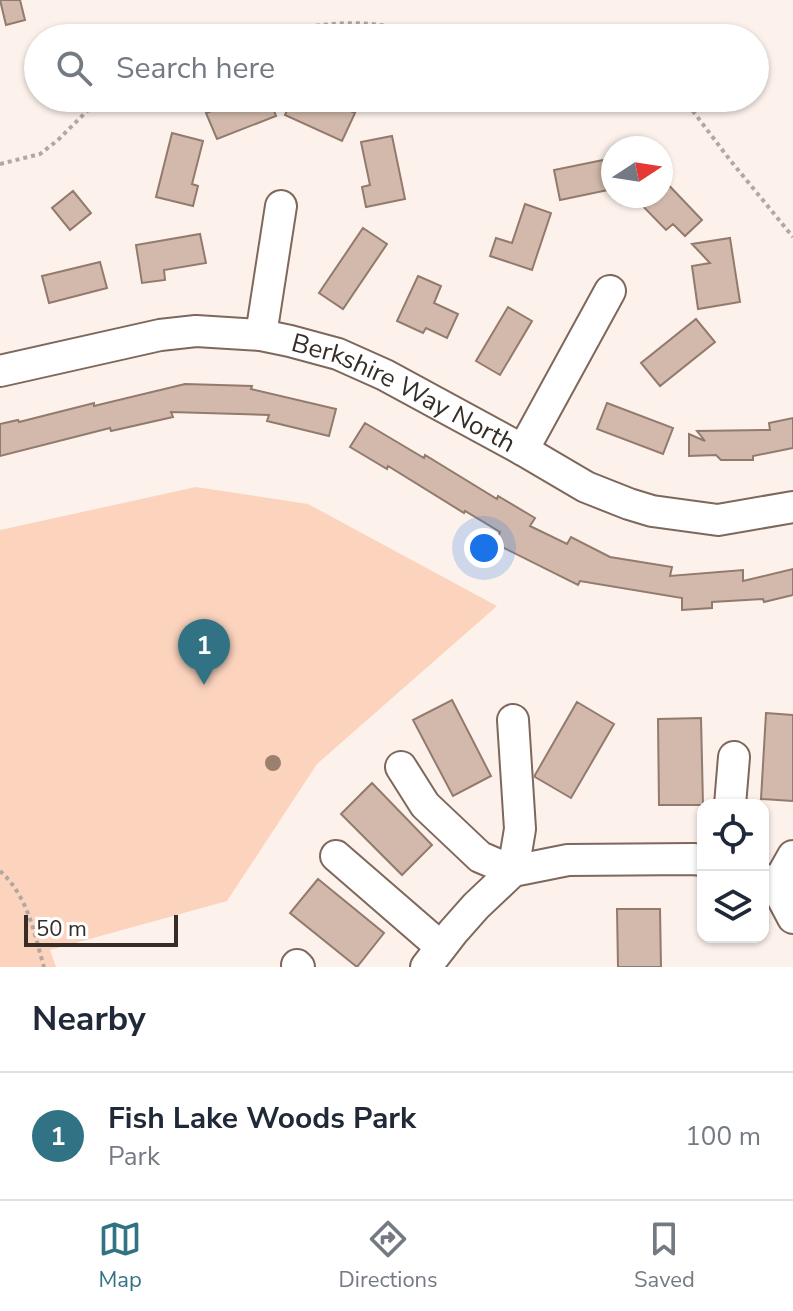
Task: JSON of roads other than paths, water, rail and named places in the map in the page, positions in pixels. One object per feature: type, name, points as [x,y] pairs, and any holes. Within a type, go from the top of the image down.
[{"type":"street","points":[[261,335],[281,206]]},
{"type":"street","points":[[523,450],[610,291]]},
{"type":"street","name":"Berkshire Way North","points":[[0,371],[160,335],[196,331],[261,335],[338,354],[385,375],[586,487],[652,511],[718,520],[793,507]]},
{"type":"street","points":[[513,720],[520,829],[513,871]]},
{"type":"street","points":[[730,799],[734,757]]},
{"type":"street","points":[[401,767],[425,805],[480,857],[513,871]]},
{"type":"street","points":[[336,856],[434,957],[476,906],[513,871],[568,860],[697,860]]},
{"type":"street","points":[[793,856],[770,883],[793,918]]},
{"type":"place","name":"Fish Lake Woods Park","points":[[204,685]]}]
